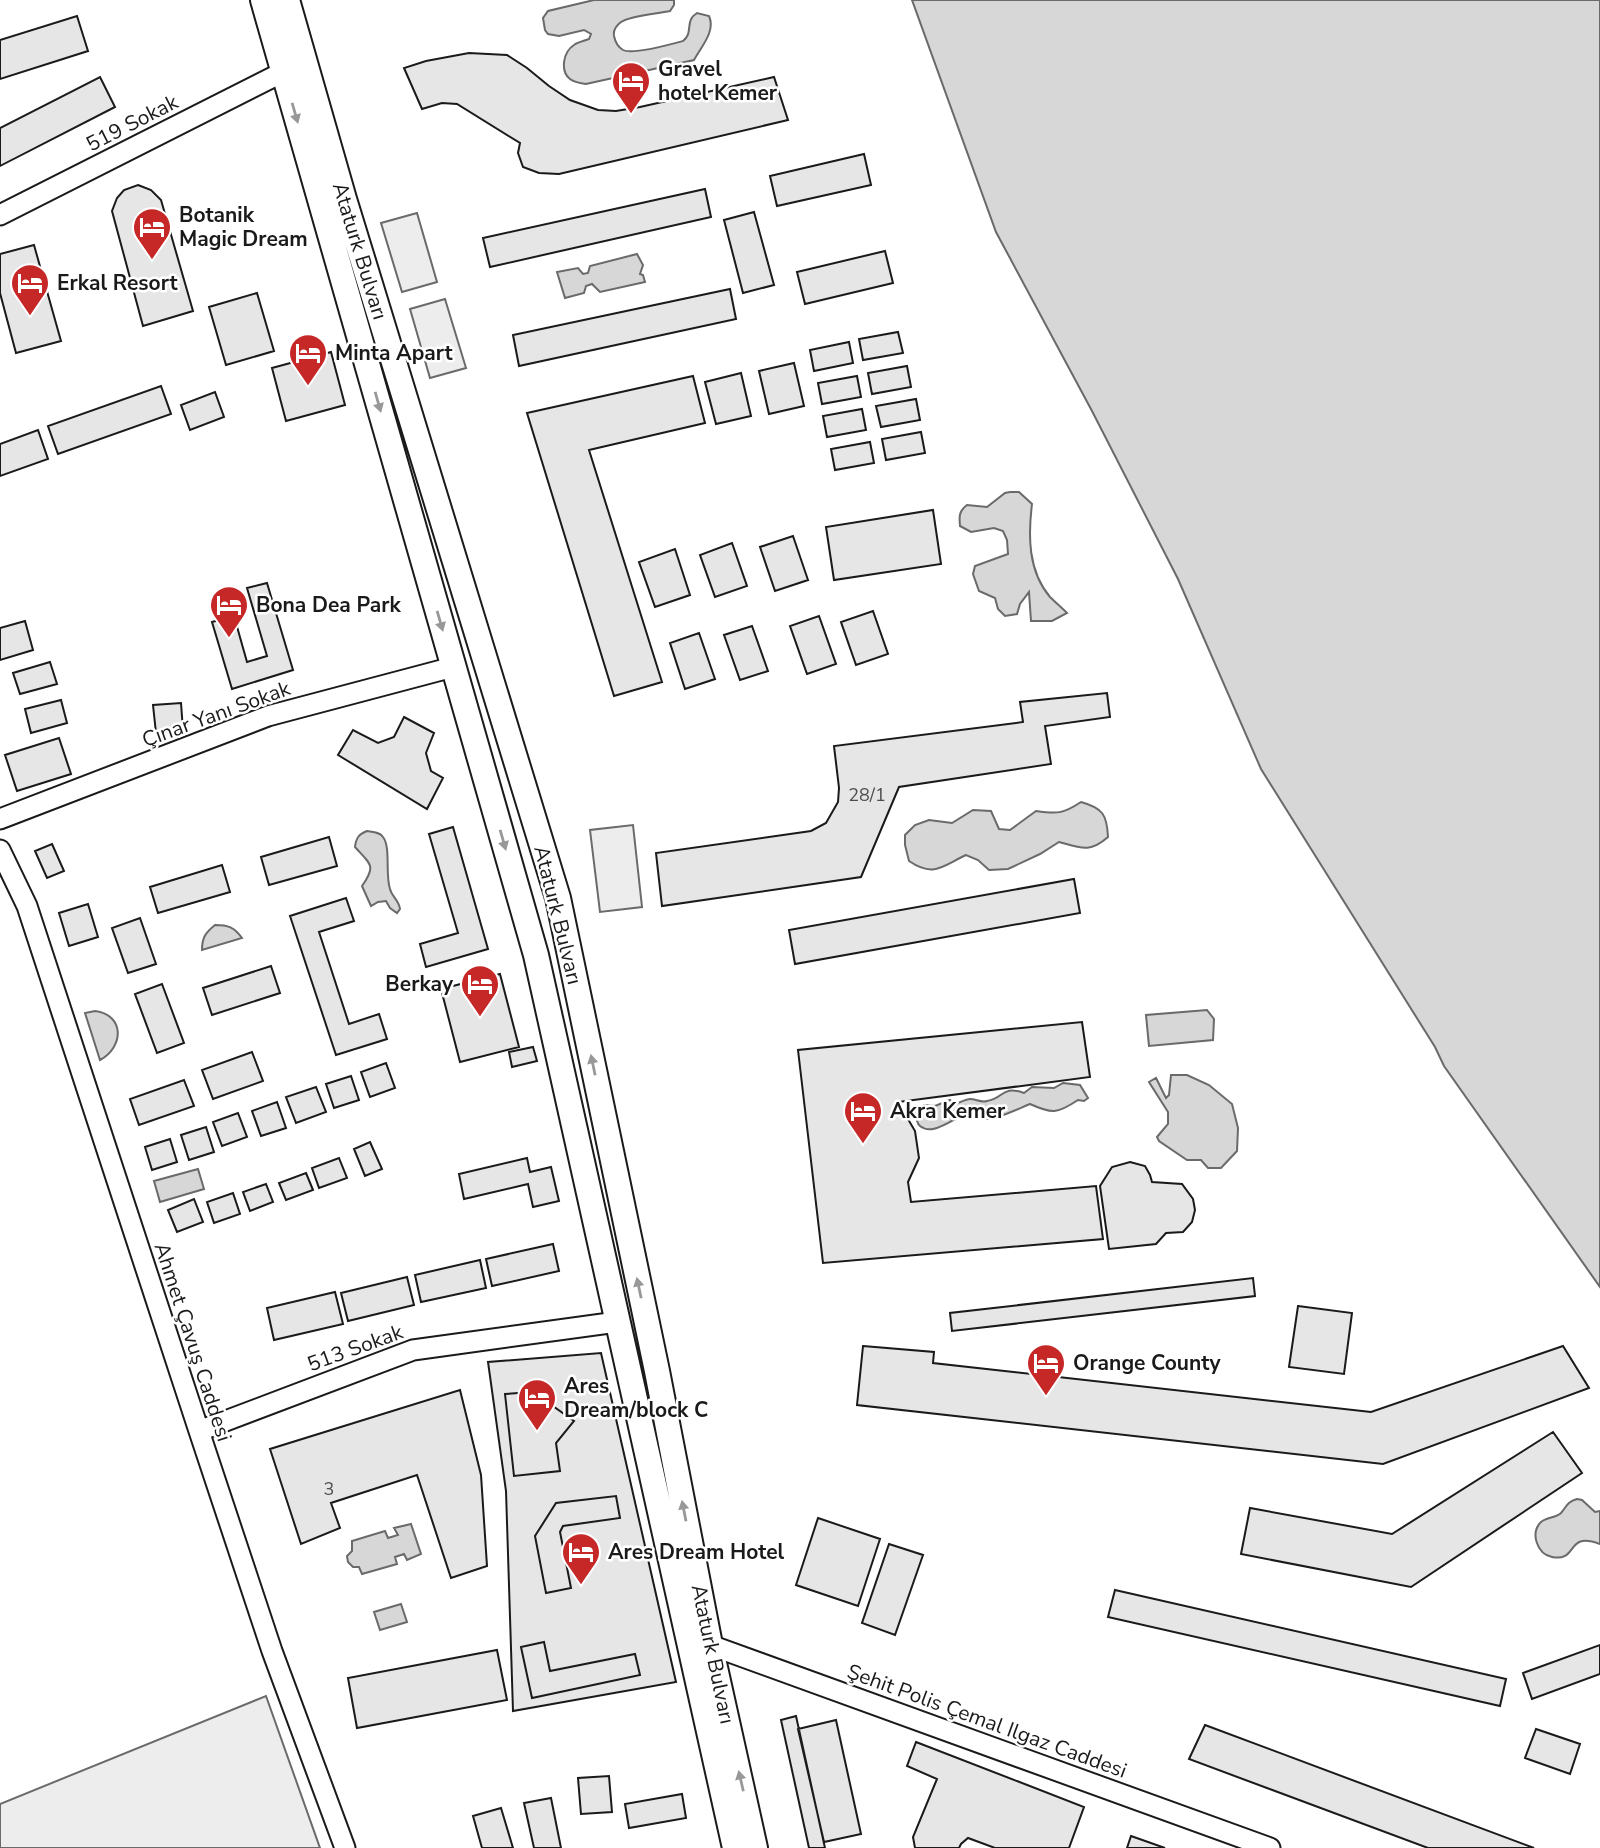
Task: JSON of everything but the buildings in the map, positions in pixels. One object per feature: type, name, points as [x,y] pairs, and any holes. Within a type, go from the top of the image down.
[{"type":"main road","name":"Ataturk Bulvarı","points":[[263,0],[536,955],[617,1322],[755,1848]]},
{"type":"main road","name":"Ataturk Bulvarı","points":[[288,0],[344,199],[558,898],[657,1371],[734,1848]]},
{"type":"street","name":"519 Sokak","points":[[0,215],[284,72]]},
{"type":"street","name":"Çınar Yanı Sokak","points":[[0,819],[268,716],[453,667]]},
{"type":"street","name":"Ahmet Çavuş Caddesi","points":[[0,850],[27,906],[272,1651],[345,1848]]},
{"type":"street","name":"513 Sokak","points":[[199,1431],[413,1350],[617,1322]]},
{"type":"street","name":"Şehit Polis Çemal Ilgaz Caddesi","points":[[699,1641],[1270,1848]]},
{"type":"shaded area","points":[[594,0],[674,0],[670,11],[621,22],[614,36],[623,50],[643,50],[683,41],[693,16],[697,13],[709,16],[711,27],[694,60],[586,84],[576,82],[567,76],[565,57],[570,48],[589,39],[591,34],[584,30],[559,36],[548,34],[543,18],[548,11]]},
{"type":"shaded area","points":[[912,0],[1600,0],[1600,1287],[1444,1066],[1435,1047],[1261,769],[1178,579],[996,232]]},
{"type":"shaded area","points":[[417,213],[437,282],[402,292],[381,223]]},
{"type":"shaded area","points":[[637,254],[643,265],[640,274],[645,282],[600,292],[592,284],[586,286],[584,293],[565,298],[557,272],[578,268],[583,274],[588,273],[590,266]]},
{"type":"shaded area","points":[[445,299],[466,368],[430,378],[410,309]]},
{"type":"shaded area","points":[[1010,492],[1019,492],[1032,504],[1030,541],[1037,576],[1050,597],[1067,613],[1052,621],[1031,621],[1029,592],[1020,604],[1017,614],[1005,616],[998,609],[995,598],[979,591],[973,574],[975,566],[1008,554],[1007,540],[1003,531],[994,528],[971,532],[960,526],[961,512],[967,505],[987,507]]},
{"type":"shaded area","points":[[1081,802],[1099,810],[1105,818],[1108,837],[1096,845],[1079,847],[1059,842],[1008,869],[989,870],[978,860],[966,855],[932,869],[925,869],[909,861],[905,835],[915,825],[929,820],[952,823],[973,810],[991,811],[999,829],[1010,830],[1036,811],[1060,812]]},
{"type":"shaded area","points":[[633,825],[642,907],[600,912],[590,830]]},
{"type":"shaded area","points":[[367,831],[380,834],[385,842],[391,892],[400,909],[397,913],[386,901],[371,906],[362,886],[370,865],[355,847],[358,837]]},
{"type":"shaded area","points":[[215,925],[230,927],[242,938],[202,950],[205,936]]},
{"type":"shaded area","points":[[1207,1010],[1214,1019],[1213,1040],[1149,1046],[1146,1015]]},
{"type":"shaded area","points":[[95,1011],[112,1019],[118,1032],[114,1047],[100,1060],[85,1013]]},
{"type":"shaded area","points":[[1171,1075],[1187,1075],[1209,1085],[1232,1104],[1238,1128],[1237,1151],[1221,1168],[1208,1168],[1201,1160],[1187,1160],[1159,1141],[1157,1137],[1168,1124],[1168,1112],[1149,1082],[1156,1078],[1166,1098],[1169,1095]]},
{"type":"shaded area","points":[[1063,1083],[1080,1085],[1088,1098],[1059,1110],[1044,1110],[1030,1104],[994,1118],[961,1118],[934,1129],[924,1128],[917,1121],[916,1111],[924,1105],[935,1106],[950,1100],[955,1104],[970,1099],[985,1101],[1011,1090],[1024,1093],[1032,1087],[1054,1088]]},
{"type":"shaded area","points":[[198,1169],[204,1189],[160,1202],[154,1181]]},
{"type":"shaded area","points":[[1582,1500],[1595,1512],[1600,1511],[1600,1544],[1582,1541],[1566,1555],[1547,1555],[1542,1552],[1537,1542],[1538,1527],[1543,1520],[1559,1515],[1569,1503]]},
{"type":"shaded area","points":[[411,1524],[421,1554],[407,1560],[404,1554],[395,1557],[397,1564],[362,1574],[359,1567],[353,1567],[348,1562],[347,1556],[352,1551],[352,1541],[385,1531],[388,1538],[398,1535],[394,1528]]},
{"type":"shaded area","points":[[401,1604],[407,1622],[380,1630],[374,1612]]},
{"type":"shaded area","points":[[266,1696],[320,1848],[0,1848],[0,1804]]},
{"type":"place","name":"Gravel hotel Kemer","points":[[631,115]]},
{"type":"place","name":"Botanik Magic Dream","points":[[152,261]]},
{"type":"place","name":"Erkal Resort","points":[[30,317]]},
{"type":"place","name":"Minta Apart","points":[[308,387]]},
{"type":"place","name":"Bona Dea Park","points":[[229,639]]},
{"type":"place","name":"Berkay","points":[[480,1018]]},
{"type":"place","name":"Akra Kemer","points":[[863,1145]]},
{"type":"place","name":"Orange County","points":[[1046,1397]]},
{"type":"place","name":"Ares Dream/block C","points":[[537,1432]]},
{"type":"place","name":"Ares Dream Hotel","points":[[581,1586]]}]
